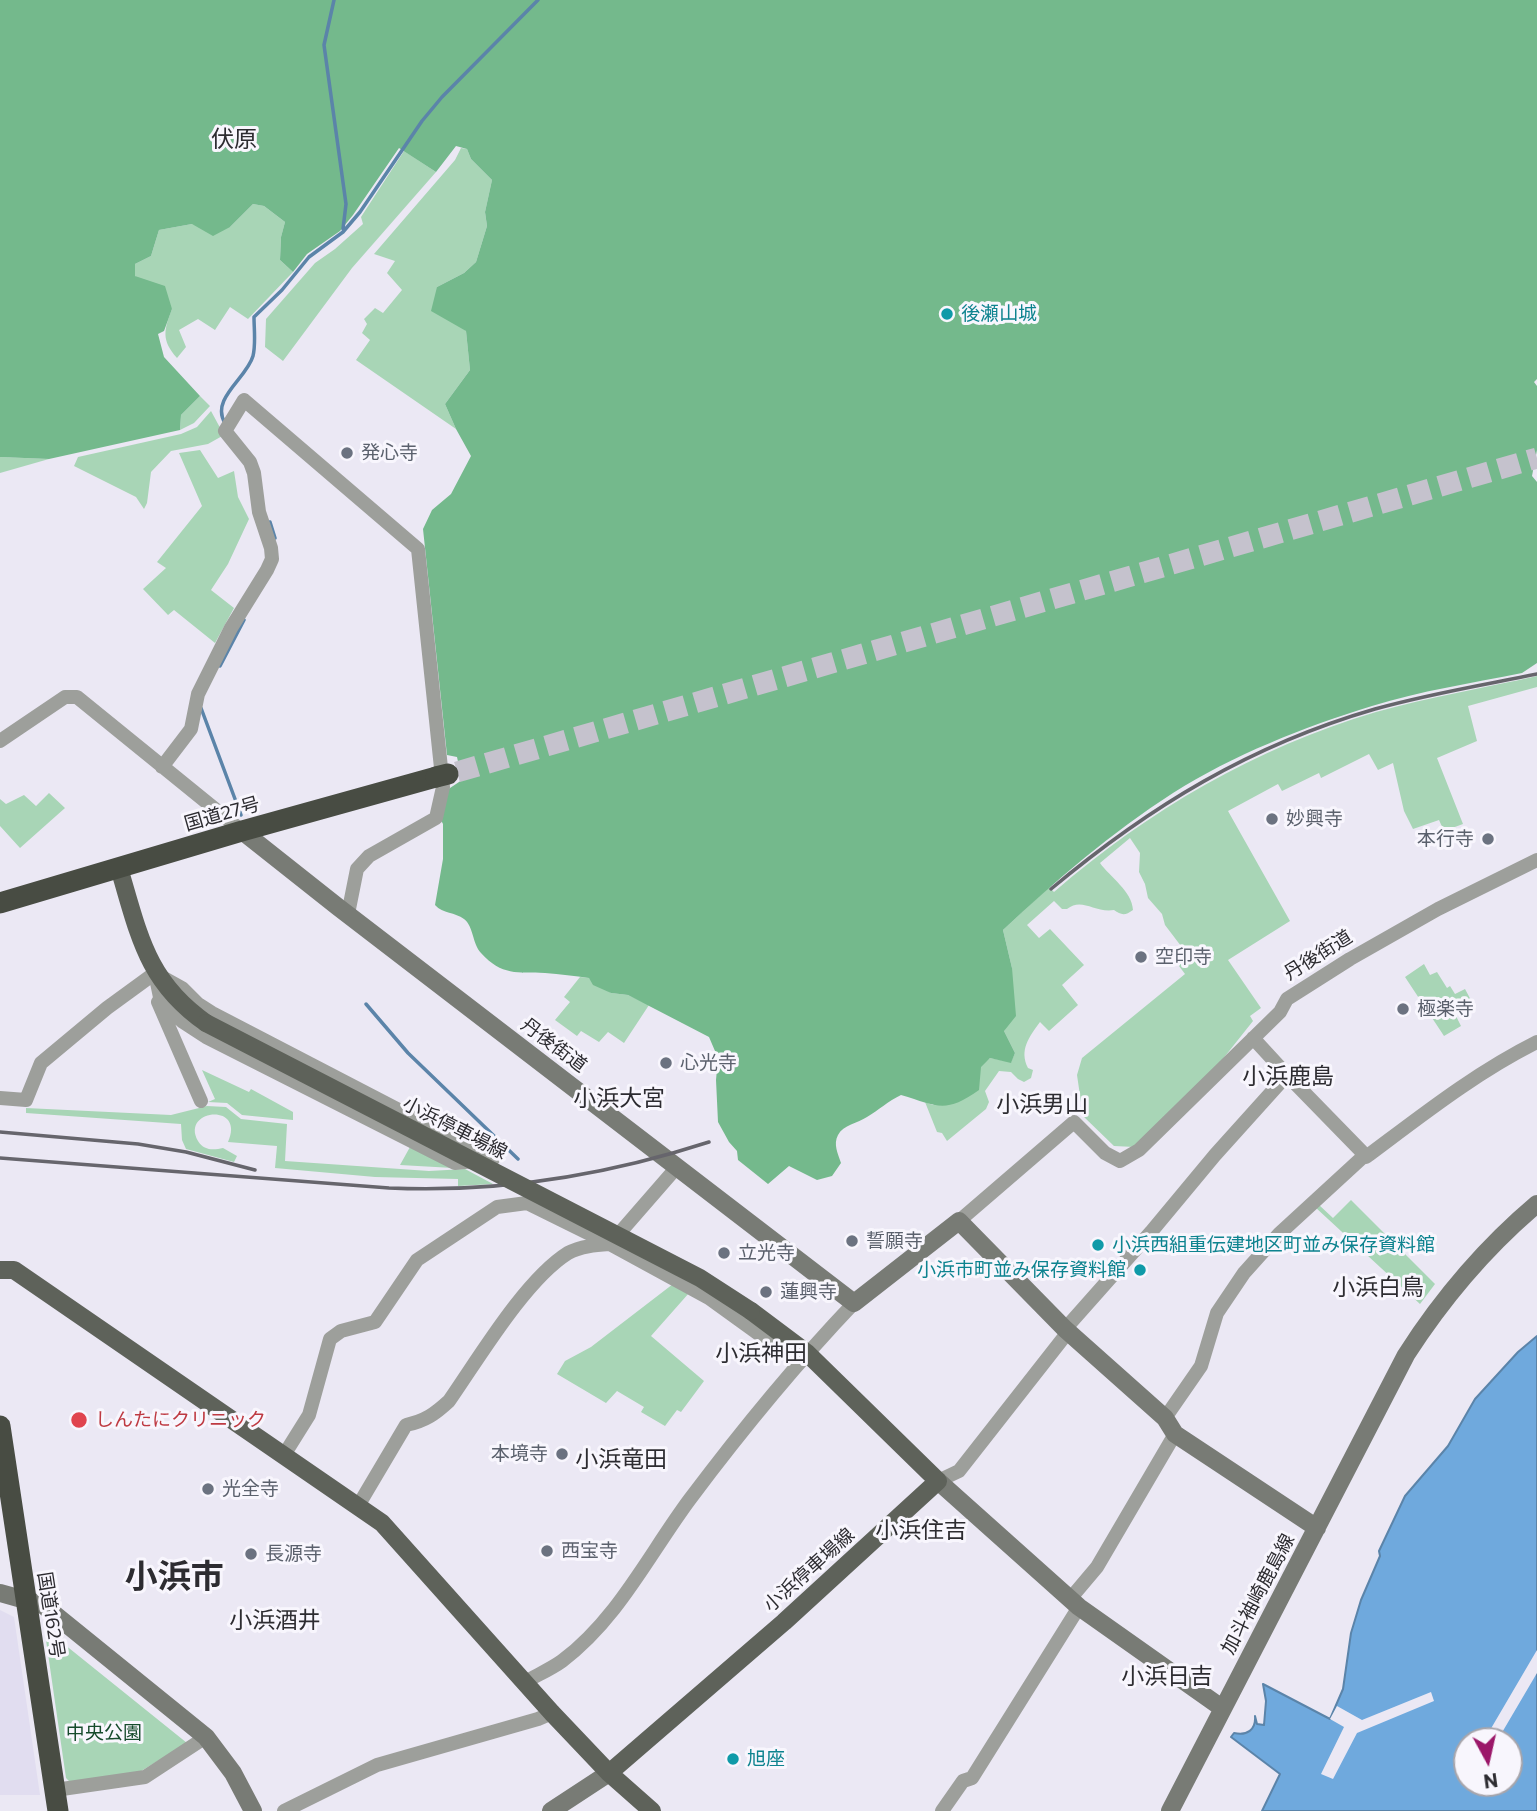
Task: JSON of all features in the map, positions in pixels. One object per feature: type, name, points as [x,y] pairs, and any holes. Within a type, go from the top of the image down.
[{"type":"highway","name":"国道27号","points":[[0,902],[447,774]]},
{"type":"highway","name":"国道162号","points":[[0,1432],[58,1811]]},
{"type":"main road","name":"小浜停車場線","points":[[119,868],[142,944],[155,973],[188,1011],[206,1023],[700,1278],[751,1311],[938,1481],[784,1622],[609,1773]]},
{"type":"main road","points":[[0,1270],[14,1270],[382,1523],[552,1713],[609,1773],[652,1811]]},
{"type":"street","points":[[162,767],[191,729],[198,694],[231,628],[272,559],[259,512],[250,462],[225,431],[244,400],[418,550],[441,757],[442,797],[436,818],[369,856],[357,869],[348,914]]},
{"type":"street","name":"丹後街道","points":[[0,741],[65,697],[77,697],[348,914],[854,1303]]},
{"type":"street","name":"丹後街道","points":[[959,1221],[1074,1122],[1105,1153],[1120,1161],[1139,1150],[1280,1012],[1287,999],[1350,959],[1461,897],[1537,860]]},
{"type":"street","points":[[155,973],[182,988],[212,1013],[493,1159],[455,1163],[206,1037],[183,1022],[161,1002],[155,973]]},
{"type":"street","points":[[0,1098],[26,1100],[41,1063],[107,1008],[155,973]]},
{"type":"street","points":[[155,973],[158,1007],[201,1101]]},
{"type":"street","points":[[1165,1418],[1202,1366],[1217,1313],[1244,1273],[1279,1234],[1365,1156],[1253,1038]]},
{"type":"street","points":[[1366,1157],[1463,1086],[1537,1042]]},
{"type":"street","points":[[1222,1708],[1074,1603],[938,1481],[959,1471],[1067,1330],[1214,1155],[1287,1075]]},
{"type":"street","points":[[358,1506],[407,1424],[429,1418],[449,1401],[533,1285],[570,1252],[591,1245],[610,1244],[677,1167]]},
{"type":"street","points":[[284,1455],[309,1415],[330,1339],[341,1331],[375,1322],[417,1259],[497,1207],[527,1203],[709,1298],[803,1358]]},
{"type":"street","name":"加斗袖崎鹿島線","points":[[1170,1811],[1406,1355],[1420,1333],[1472,1268],[1537,1204]]},
{"type":"street","points":[[525,1682],[561,1662],[600,1625],[631,1586],[690,1500],[803,1358],[854,1303],[959,1221],[1067,1330],[1165,1418],[1175,1434],[1317,1528]]},
{"type":"street","points":[[943,1811],[963,1781],[972,1779],[1175,1434]]},
{"type":"street","points":[[0,1593],[43,1605],[206,1737],[233,1773],[253,1811]]},
{"type":"street","points":[[284,1811],[377,1765],[552,1713]]},
{"type":"street","points":[[55,1790],[145,1777],[206,1737]]},
{"type":"street","points":[[551,1811],[609,1773]]},
{"type":"shaded area","points":[[0,1610],[14,1617],[40,1795],[0,1795]]},
{"type":"green space","points":[[0,0],[1537,0],[1537,379],[1534,382],[1537,386],[1537,450],[1532,476],[1537,482],[1537,663],[1522,673],[1390,701],[1295,733],[1220,766],[1150,808],[1085,858],[1003,930],[1012,968],[1016,1016],[1004,1031],[1015,1053],[1011,1063],[990,1058],[981,1067],[979,1090],[958,1102],[941,1106],[901,1095],[867,1117],[847,1126],[837,1138],[836,1149],[841,1163],[832,1176],[817,1180],[789,1166],[768,1184],[738,1160],[737,1151],[718,1122],[718,1058],[709,1037],[628,995],[611,993],[593,985],[589,978],[510,971],[496,966],[481,953],[470,926],[464,919],[435,905],[443,859],[443,824],[440,818],[447,790],[462,780],[457,757],[447,755],[423,529],[432,510],[451,494],[471,456],[445,404],[470,370],[466,331],[431,311],[437,287],[464,273],[476,262],[487,226],[485,212],[492,180],[471,159],[467,149],[456,146],[436,172],[399,148],[340,231],[307,254],[293,272],[280,260],[285,222],[264,206],[253,204],[230,227],[213,236],[192,224],[159,230],[151,256],[135,264],[135,276],[165,286],[172,309],[164,331],[158,334],[164,357],[200,396],[181,415],[180,430],[49,459],[0,457]]},
{"type":"green space","points":[[461,148],[467,149],[471,159],[492,180],[485,212],[487,226],[476,262],[464,273],[437,287],[466,331],[470,370],[445,404],[456,429],[356,360],[370,340],[362,333],[367,324],[364,319],[375,308],[383,313],[402,290],[387,273],[395,261],[374,254],[455,160]]},
{"type":"green space","points":[[404,151],[436,172],[352,268],[283,361],[265,347],[266,319],[315,263],[363,224],[361,217]]},
{"type":"green space","points":[[253,204],[264,206],[285,222],[280,260],[293,272],[248,319],[230,307],[215,330],[198,319],[179,330],[186,347],[177,358],[166,340],[167,323],[172,309],[135,276],[135,264],[151,256],[159,230],[192,224],[230,227]]},
{"type":"green space","points":[[200,396],[210,406],[194,423],[180,430],[181,415]]},
{"type":"green space","points":[[211,411],[224,435],[208,444],[171,451],[151,472],[144,509],[136,497],[74,466],[78,457],[181,434],[197,427]]},
{"type":"green space","points":[[200,450],[218,478],[234,471],[238,497],[249,519],[228,564],[211,590],[234,608],[215,643],[174,610],[168,615],[143,589],[166,568],[157,562],[202,506],[179,453]]},
{"type":"green space","points":[[0,457],[49,459],[0,473]]},
{"type":"green space","points":[[1537,676],[1537,687],[1468,706],[1477,741],[1437,758],[1463,824],[1444,831],[1439,820],[1413,829],[1404,811],[1393,763],[1378,770],[1369,754],[1321,778],[1319,773],[1282,791],[1278,784],[1228,811],[1290,921],[1228,960],[1261,1008],[1250,1016],[1253,1021],[1222,1060],[1135,1147],[1114,1146],[1083,1116],[1077,1075],[1082,1058],[1185,974],[1179,966],[1185,957],[1184,950],[1165,925],[1162,914],[1148,898],[1139,872],[1140,853],[1130,838],[1100,863],[1125,890],[1133,910],[1123,914],[1083,905],[1062,909],[1054,901],[1027,925],[1039,938],[1050,929],[1084,965],[1062,985],[1078,1005],[1049,1031],[1040,1022],[1029,1038],[1025,1061],[1028,1068],[1033,1070],[1031,1078],[1024,1082],[1011,1072],[999,1071],[985,1091],[989,1102],[986,1109],[947,1141],[942,1133],[937,1132],[925,1102],[933,1105],[990,1058],[1011,1062],[1015,1053],[1004,1031],[1012,991],[1012,968],[1003,930],[1049,887],[1054,892],[1127,834],[1205,785],[1288,744],[1376,712]]},
{"type":"green space","points":[[49,793],[65,808],[20,848],[0,826],[0,799],[6,804],[24,795],[36,806]]},
{"type":"green space","points":[[1424,964],[1430,975],[1437,972],[1447,988],[1450,986],[1455,994],[1465,989],[1473,1004],[1455,1014],[1461,1026],[1444,1036],[1405,977]]},
{"type":"green space","points":[[580,977],[589,978],[611,993],[628,995],[649,1005],[624,1043],[608,1032],[599,1042],[581,1031],[577,1036],[555,1020],[570,1002],[564,997]]},
{"type":"green space","points":[[202,1070],[249,1092],[251,1089],[293,1112],[293,1120],[242,1115],[227,1103],[208,1102],[215,1099]]},
{"type":"green space","points":[[207,1106],[226,1107],[241,1119],[287,1124],[285,1161],[429,1171],[465,1169],[493,1184],[458,1186],[458,1179],[375,1177],[275,1168],[277,1146],[228,1142],[231,1129],[228,1120],[213,1114],[198,1122],[195,1130],[198,1141],[203,1147],[223,1148],[237,1156],[234,1162],[186,1149],[182,1140],[181,1124],[26,1113],[26,1108],[171,1115]]},
{"type":"green space","points":[[410,1147],[453,1168],[400,1165]]},
{"type":"green space","points":[[1351,1200],[1435,1284],[1420,1304],[1315,1207],[1318,1204],[1333,1218]]},
{"type":"green space","points":[[673,1284],[689,1293],[651,1336],[704,1381],[681,1412],[677,1410],[665,1426],[641,1412],[644,1407],[617,1391],[606,1403],[557,1374],[565,1361],[591,1347]]},
{"type":"green space","name":"中央公園","points":[[49,1632],[187,1743],[138,1773],[71,1783],[66,1778],[45,1633]]},
{"type":"water","points":[[1537,1336],[1537,1811],[1262,1811],[1280,1774],[1231,1737],[1234,1733],[1243,1734],[1250,1731],[1255,1716],[1257,1724],[1264,1725],[1266,1701],[1263,1684],[1330,1719],[1343,1689],[1351,1633],[1361,1600],[1380,1556],[1379,1551],[1405,1496],[1448,1446],[1475,1399],[1518,1352]]},
{"type":"pier","points":[[1537,1650],[1537,1673],[1505,1727],[1492,1727]]},
{"type":"pier","points":[[1431,1692],[1434,1701],[1357,1733],[1333,1779],[1321,1774],[1344,1727],[1330,1719],[1337,1706],[1362,1720]]},
{"type":"waterway","points":[[334,0],[324,45],[346,204],[343,229]]},
{"type":"waterway","points":[[225,423],[222,405],[253,356],[254,317],[282,290],[309,257],[343,232],[442,97],[538,0]]},
{"type":"waterway","points":[[270,522],[275,538]]},
{"type":"waterway","points":[[220,666],[244,620]]},
{"type":"waterway","points":[[201,708],[241,815]]},
{"type":"waterway","points":[[366,1004],[408,1053],[518,1159]]},
{"type":"tunnel","points":[[457,772],[1537,458]]},
{"type":"railway","points":[[1051,889],[1164,805],[1244,760],[1286,741],[1375,709],[1537,674]]},
{"type":"railway","points":[[0,1132],[138,1144],[186,1152],[255,1170]]},
{"type":"railway","points":[[0,1158],[430,1189],[551,1180],[630,1164],[709,1142]]},
{"type":"place","name":"後瀬山城","points":[[947,314]]},
{"type":"place","name":"発心寺","points":[[347,453]]},
{"type":"place","name":"妙興寺","points":[[1272,819]]},
{"type":"place","name":"本行寺","points":[[1488,839]]},
{"type":"place","name":"空印寺","points":[[1141,957]]},
{"type":"place","name":"極楽寺","points":[[1403,1009]]},
{"type":"place","name":"心光寺","points":[[666,1063]]},
{"type":"place","name":"誓願寺","points":[[852,1241]]},
{"type":"place","name":"小浜西組重伝建地区町並み保存資料館","points":[[1098,1245]]},
{"type":"place","name":"立光寺","points":[[724,1253]]},
{"type":"place","name":"小浜市町並み保存資料館","points":[[1140,1270]]},
{"type":"place","name":"蓮興寺","points":[[766,1292]]},
{"type":"place","name":"しんたにクリニック","points":[[79,1420]]},
{"type":"place","name":"本境寺","points":[[562,1454]]},
{"type":"place","name":"光全寺","points":[[208,1489]]},
{"type":"place","name":"西宝寺","points":[[547,1551]]},
{"type":"place","name":"長源寺","points":[[251,1554]]},
{"type":"place","name":"旭座","points":[[733,1759]]},
{"type":"district","name":"伏原","points":[[234,139]]},
{"type":"district","name":"小浜鹿島","points":[[1288,1076]]},
{"type":"district","name":"小浜大宮","points":[[619,1098]]},
{"type":"district","name":"小浜男山","points":[[1042,1104]]},
{"type":"district","name":"小浜白鳥","points":[[1378,1287]]},
{"type":"district","name":"小浜神田","points":[[761,1353]]},
{"type":"district","name":"小浜竜田","points":[[621,1459]]},
{"type":"district","name":"小浜住吉","points":[[921,1530]]},
{"type":"district","name":"小浜市","points":[[174,1577]]},
{"type":"district","name":"小浜酒井","points":[[275,1620]]},
{"type":"district","name":"小浜日吉","points":[[1167,1676]]}]
